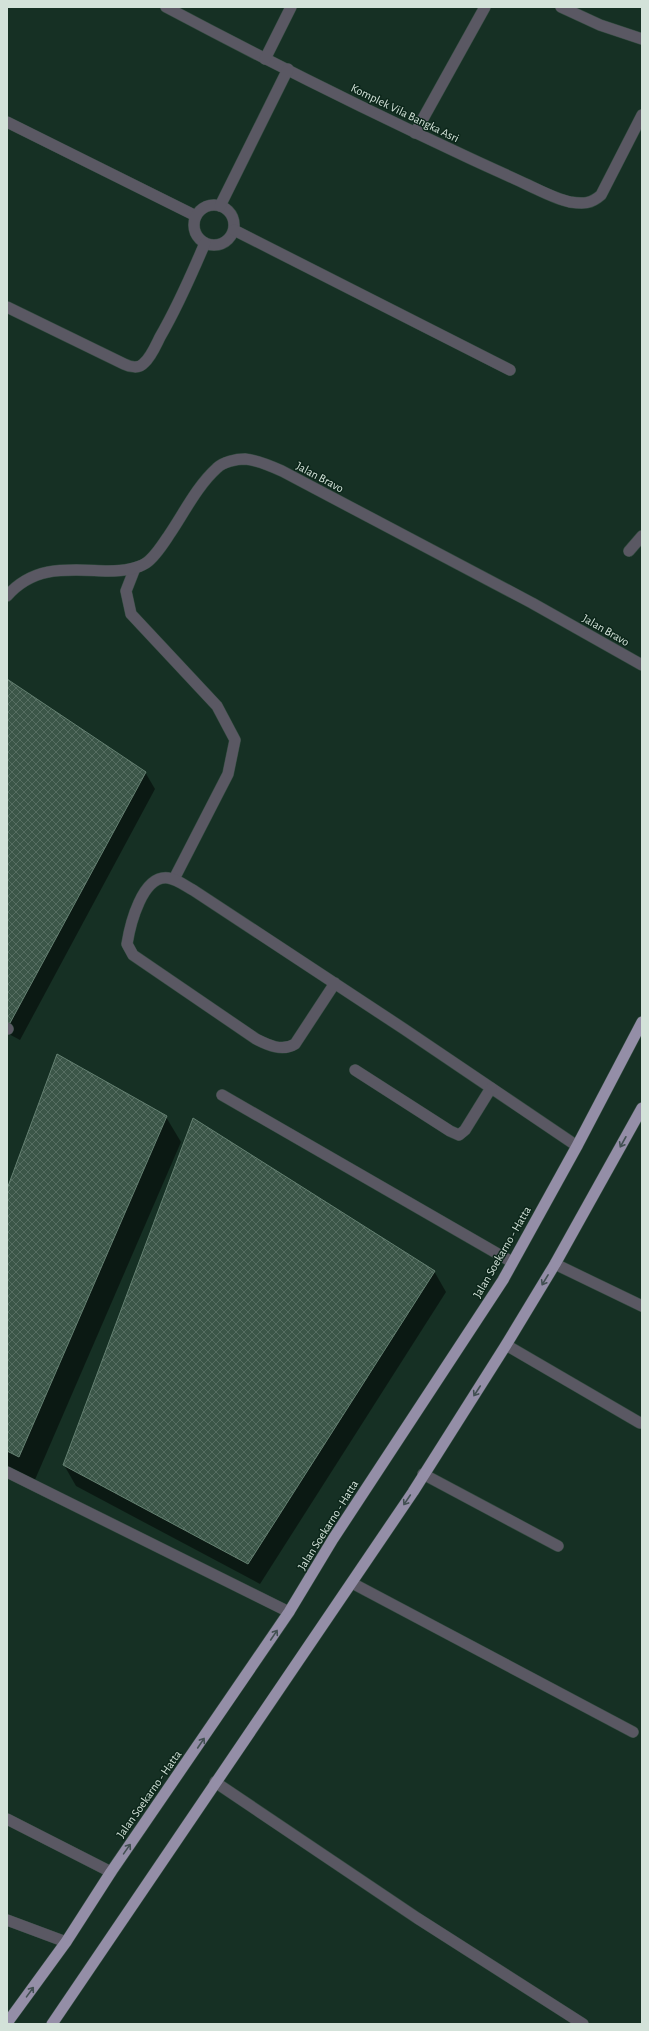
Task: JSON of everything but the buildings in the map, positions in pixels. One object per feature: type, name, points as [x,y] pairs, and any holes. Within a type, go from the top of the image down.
[{"type":"highway","name":"Jalan Soekarno - Hatta","points":[[7,2023],[66,1942],[111,1872],[290,1612],[333,1539],[512,1262],[577,1146],[642,1022]]},
{"type":"highway","points":[[52,2024],[215,1782],[352,1583],[423,1474],[506,1345],[554,1264],[642,1108]]},
{"type":"street","name":"Komplek Vila Bangka Asri","points":[[166,7],[265,59],[288,69],[414,133],[540,191],[568,201],[584,204],[595,200],[601,195],[642,115]]},
{"type":"street","points":[[265,59],[291,7]]},
{"type":"street","points":[[414,133],[485,7]]},
{"type":"street","points":[[561,7],[600,25],[642,39]]},
{"type":"street","points":[[220,206],[288,69]]},
{"type":"street","points":[[7,122],[196,216]]},
{"type":"street","points":[[211,205],[220,206],[229,212],[234,220],[234,230],[228,241],[217,245],[205,243],[197,236],[194,226],[196,216],[202,209],[211,205]]},
{"type":"street","points":[[234,230],[510,370]]},
{"type":"street","points":[[7,306],[124,364],[130,366],[140,366],[150,354],[181,299],[205,243]]},
{"type":"street","name":"Jalan Bravo","points":[[7,596],[18,583],[40,574],[58,570],[121,571],[135,568],[147,563],[164,543],[200,488],[217,468],[236,460],[253,460],[282,472],[451,560],[532,603],[642,666]]},
{"type":"street","points":[[629,551],[642,536]]},
{"type":"street","points":[[135,568],[126,591],[131,614],[217,706],[235,740],[228,774],[174,879]]},
{"type":"street","points":[[335,983],[295,1044],[287,1048],[280,1048],[256,1039],[142,962],[129,950],[126,944],[130,926],[138,904],[147,890],[158,880],[164,878],[174,879],[335,983],[577,1146]]},
{"type":"street","points":[[355,1070],[458,1135],[465,1130],[491,1088]]},
{"type":"street","points":[[222,1095],[512,1262]]},
{"type":"street","points":[[554,1264],[642,1306]]},
{"type":"street","points":[[506,1345],[640,1423]]},
{"type":"street","points":[[7,1472],[290,1612]]},
{"type":"street","points":[[423,1474],[558,1546]]},
{"type":"street","points":[[352,1583],[633,1732]]},
{"type":"street","points":[[215,1782],[416,1918],[583,2024]]},
{"type":"street","points":[[7,1819],[111,1872]]},
{"type":"street","points":[[7,1920],[66,1942]]}]
